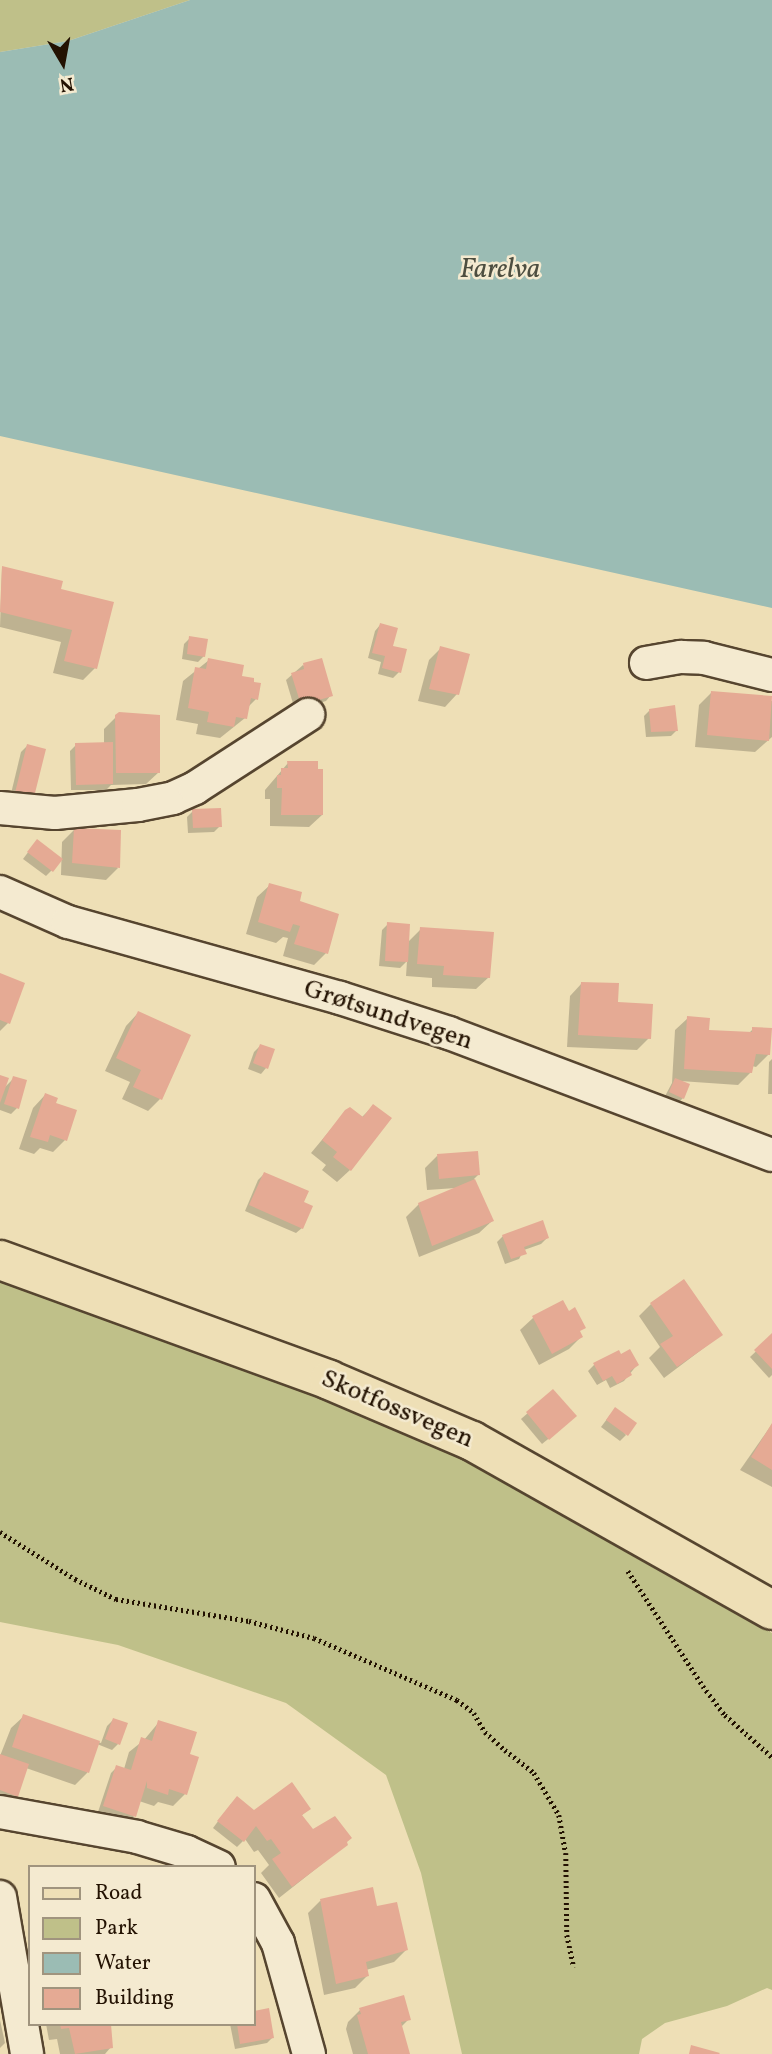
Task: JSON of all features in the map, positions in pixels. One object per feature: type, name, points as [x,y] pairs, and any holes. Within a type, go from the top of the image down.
[{"type":"main road","name":"Skotfossvegen","points":[[0,1260],[329,1380],[460,1435],[545,1479],[772,1610]]},
{"type":"street","points":[[646,663],[681,657],[704,659],[772,675]]},
{"type":"street","points":[[0,808],[55,813],[138,805],[173,798],[195,788],[308,715]]},
{"type":"street","name":"Grøtsundvegen","points":[[0,892],[68,922],[340,998],[449,1033],[772,1155]]},
{"type":"street","points":[[0,1812],[137,1837],[187,1852],[215,1865]]},
{"type":"street","points":[[0,1897],[27,2054]]},
{"type":"street","points":[[256,1903],[278,1943],[309,2054]]},
{"type":"path","points":[[0,1532],[75,1579],[116,1600],[249,1621],[313,1638],[457,1700],[474,1713],[485,1732],[534,1773],[559,1815],[566,1853],[567,1935],[574,1967]]},
{"type":"path","points":[[626,1567],[718,1706],[772,1756]]},
{"type":"green space","points":[[0,0],[190,0],[68,41],[0,52]]},
{"type":"green space","points":[[0,1276],[405,1429],[584,1523],[772,1633],[772,1990],[767,1988],[727,2006],[665,2023],[642,2039],[639,2054],[462,2054],[421,1873],[386,1775],[286,1703],[118,1645],[0,1622]]},
{"type":"water","name":"Farelva","points":[[190,0],[772,0],[772,608],[0,436],[0,52],[68,41]]},
{"type":"building","points":[[2,566],[63,581],[61,589],[114,602],[97,669],[64,661],[72,630],[0,612]]},
{"type":"building","points":[[380,623],[398,628],[393,646],[407,649],[401,673],[382,668],[385,656],[372,653]]},
{"type":"building","points":[[189,636],[208,639],[205,657],[187,654]]},
{"type":"building","points":[[440,646],[470,654],[459,695],[429,689]]},
{"type":"building","points":[[208,658],[244,665],[242,676],[254,678],[254,682],[261,683],[258,700],[251,698],[247,719],[236,717],[234,727],[207,722],[209,712],[188,708],[195,667],[206,669]]},
{"type":"building","points":[[322,658],[333,696],[301,705],[291,673],[304,669],[303,663]]},
{"type":"building","points":[[711,691],[772,696],[769,741],[707,735]]},
{"type":"building","points":[[675,705],[678,731],[651,732],[649,709]]},
{"type":"building","points":[[119,712],[160,715],[160,773],[116,773],[115,715]]},
{"type":"building","points":[[113,742],[113,784],[76,785],[75,743]]},
{"type":"building","points":[[27,744],[46,749],[33,801],[14,797]]},
{"type":"building","points":[[287,761],[318,761],[318,769],[323,769],[323,815],[281,815],[282,788],[277,788],[277,775],[281,775],[281,768],[288,768]]},
{"type":"building","points":[[221,808],[222,827],[193,828],[192,809]]},
{"type":"building","points":[[74,828],[121,830],[120,868],[72,863]]},
{"type":"building","points":[[37,839],[63,859],[53,872],[27,852]]},
{"type":"building","points":[[269,883],[302,892],[300,901],[339,914],[328,954],[294,944],[300,926],[293,924],[290,932],[258,922]]},
{"type":"building","points":[[387,922],[410,924],[408,962],[385,961]]},
{"type":"building","points":[[420,927],[494,932],[490,978],[443,975],[444,966],[417,964]]},
{"type":"building","points":[[0,973],[25,983],[10,1024],[0,1020]]},
{"type":"building","points":[[581,982],[619,983],[618,1002],[653,1004],[651,1039],[578,1035]]},
{"type":"building","points":[[138,1011],[191,1035],[162,1100],[133,1087],[141,1070],[116,1058]]},
{"type":"building","points":[[687,1016],[710,1018],[709,1030],[752,1032],[752,1027],[772,1028],[770,1055],[756,1054],[752,1073],[684,1069]]},
{"type":"building","points":[[260,1044],[275,1049],[268,1069],[253,1063]]},
{"type":"building","points":[[0,1075],[9,1078],[0,1103]]},
{"type":"building","points":[[13,1076],[27,1080],[19,1109],[4,1104]]},
{"type":"building","points":[[675,1078],[690,1084],[684,1099],[669,1092]]},
{"type":"building","points":[[45,1093],[58,1098],[56,1103],[77,1110],[67,1141],[50,1135],[48,1142],[30,1137]]},
{"type":"building","points":[[373,1104],[392,1118],[351,1171],[333,1157],[337,1152],[322,1140],[345,1110],[350,1107],[363,1117]]},
{"type":"building","points":[[478,1151],[480,1175],[439,1179],[437,1154]]},
{"type":"building","points":[[264,1172],[309,1191],[304,1202],[313,1206],[303,1229],[249,1205]]},
{"type":"building","points":[[475,1179],[494,1221],[432,1246],[418,1203]]},
{"type":"building","points":[[543,1220],[549,1238],[524,1247],[527,1254],[511,1259],[502,1235]]},
{"type":"building","points":[[684,1279],[723,1335],[677,1367],[660,1344],[673,1336],[650,1303]]},
{"type":"building","points":[[563,1300],[569,1311],[575,1307],[586,1328],[580,1331],[583,1337],[552,1354],[532,1316]]},
{"type":"building","points":[[772,1333],[772,1369],[754,1350]]},
{"type":"building","points":[[630,1349],[639,1365],[630,1371],[632,1375],[617,1384],[612,1376],[603,1381],[593,1363],[619,1350],[621,1354]]},
{"type":"building","points":[[553,1389],[577,1416],[549,1440],[526,1412]]},
{"type":"building","points":[[615,1407],[637,1423],[628,1436],[606,1420]]},
{"type":"building","points":[[772,1423],[772,1470],[751,1457]]},
{"type":"building","points":[[23,1714],[100,1741],[89,1773],[12,1747]]},
{"type":"building","points":[[113,1718],[128,1723],[120,1745],[105,1739]]},
{"type":"building","points":[[158,1720],[197,1732],[190,1754],[199,1757],[187,1795],[169,1789],[168,1795],[147,1788],[147,1781],[136,1817],[103,1806],[116,1765],[131,1770],[141,1737],[152,1741]]},
{"type":"building","points":[[0,1754],[29,1764],[18,1797],[0,1790]]},
{"type":"building","points":[[292,1782],[311,1809],[302,1815],[313,1829],[335,1816],[352,1838],[347,1842],[348,1845],[292,1887],[272,1859],[281,1853],[271,1839],[267,1841],[256,1826],[244,1842],[217,1821],[237,1796],[254,1810]]},
{"type":"building","points":[[373,1887],[377,1906],[397,1902],[408,1950],[366,1962],[369,1976],[336,1984],[320,1899]]},
{"type":"building","points":[[404,1995],[411,2020],[401,2022],[410,2054],[368,2054],[357,2015],[361,2014],[359,2008]]},
{"type":"building","points":[[269,2008],[274,2038],[240,2044],[237,2026],[256,2026],[256,2011]]},
{"type":"building","points":[[60,2026],[111,2026],[113,2048],[75,2054],[69,2028],[61,2029]]},
{"type":"building","points":[[691,2045],[720,2053],[689,2054]]}]
